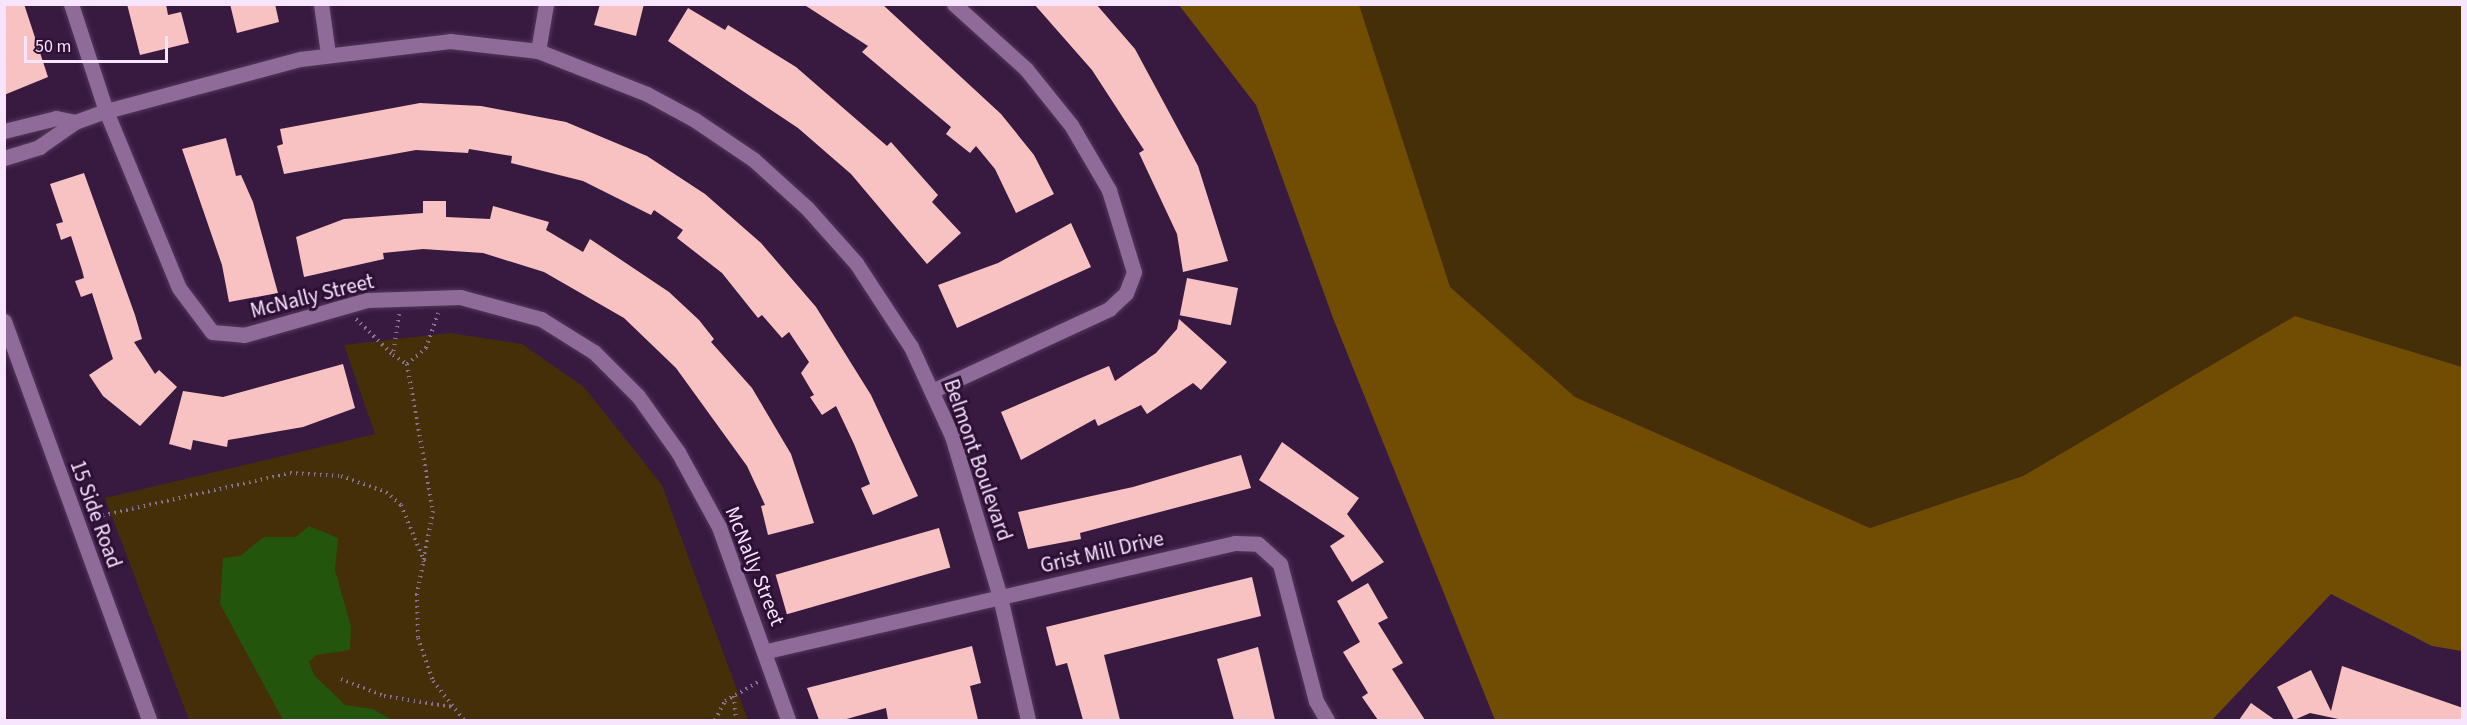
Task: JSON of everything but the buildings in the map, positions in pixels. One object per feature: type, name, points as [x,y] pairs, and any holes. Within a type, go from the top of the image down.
[{"type":"street","name":"McNally Street","points":[[71,4],[106,111],[179,288],[212,332],[244,335],[346,306],[397,299],[460,297],[541,319],[594,352],[638,396],[678,452],[719,527],[767,651],[788,720]]},
{"type":"street","points":[[321,4],[328,54]]},
{"type":"street","points":[[538,51],[546,4]]},
{"type":"street","points":[[934,390],[1108,309],[1126,293],[1134,273],[1109,190],[1077,135],[1026,69],[954,4]]},
{"type":"street","name":"Belmont Boulevard","points":[[4,158],[39,147],[75,123],[106,111],[328,54],[450,41],[538,51],[647,94],[754,160],[807,208],[856,263],[934,390],[1000,597],[1028,720]]},
{"type":"street","name":"Belmont Boulevard","points":[[4,131],[56,118],[75,123]]},
{"type":"street","name":"15 Side Road","points":[[4,321],[149,720]]},
{"type":"street","name":"Grist Mill Drive","points":[[767,651],[1235,543],[1258,544],[1280,564],[1316,701],[1327,720]]},
{"type":"path","points":[[407,364],[426,348],[443,297]]},
{"type":"path","points":[[393,355],[397,299]]},
{"type":"path","points":[[346,306],[381,349],[407,364],[432,487],[426,564],[417,594],[418,638],[433,681],[464,720]]},
{"type":"path","points":[[77,522],[290,473],[341,476],[386,492],[400,505],[426,564]]},
{"type":"path","points":[[715,720],[734,696],[773,672]]},
{"type":"path","points":[[341,679],[384,696],[454,708]]},
{"type":"path","points":[[734,696],[736,720]]},
{"type":"shaded area","points":[[1179,5],[1359,5],[1450,287],[1575,397],[1870,528],[2023,476],[2295,316],[2462,367],[2462,651],[2432,646],[2331,594],[2212,720],[1495,720],[1333,318],[1256,105]]},
{"type":"shaded area","points":[[1355,5],[2462,5],[2462,367],[2295,316],[2023,476],[1870,528],[1575,397],[1450,287]]},
{"type":"shaded area","points":[[450,333],[522,344],[584,387],[662,485],[748,720],[189,720],[105,498],[375,434],[344,345]]},
{"type":"shaded area","points":[[309,526],[338,538],[335,570],[351,627],[350,650],[316,655],[309,662],[314,675],[345,705],[373,709],[392,720],[283,720],[220,604],[223,558],[240,556],[264,537],[296,537]]}]
